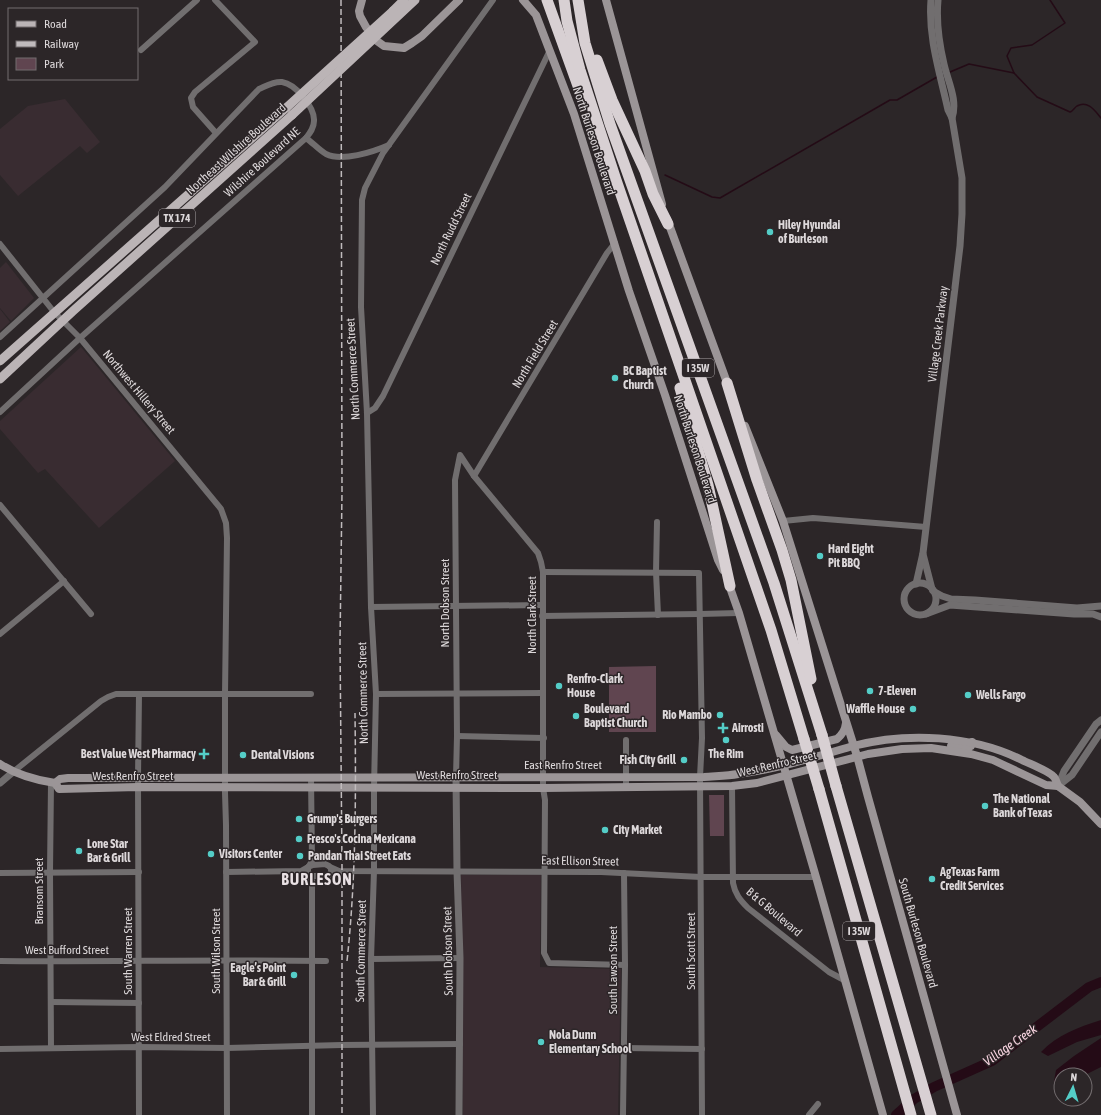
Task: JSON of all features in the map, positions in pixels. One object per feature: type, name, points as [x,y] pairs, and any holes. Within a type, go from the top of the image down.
[{"type":"highway","points":[[547,0],[607,170],[616,180]]},
{"type":"highway","name":"I 35W","points":[[564,0],[580,70],[616,180],[771,630],[819,789],[911,1115]]},
{"type":"highway","points":[[579,0],[602,74],[645,171],[653,194],[668,224]]},
{"type":"highway","name":"I 35W","points":[[579,0],[585,43],[610,124],[774,583],[822,735],[931,1115]]},
{"type":"highway","points":[[652,288],[652,298],[655,309],[676,371],[708,485],[730,586]]},
{"type":"highway","points":[[726,383],[791,580],[822,735]]},
{"type":"main road","points":[[362,0],[359,11],[360,16],[366,27],[377,41],[384,46],[404,48],[422,36],[459,0]]},
{"type":"main road","name":"Northeast Wilshire Boulevard","points":[[0,379],[289,111],[404,0]]},
{"type":"main road","name":"Northeast Wilshire Boulevard","points":[[0,361],[54,312],[416,0]]},
{"type":"main road","name":"North Burleson Boulevard","points":[[523,0],[536,15],[574,114],[718,560],[730,586],[739,613],[786,775]]},
{"type":"main road","points":[[606,0],[668,224],[726,383],[739,411],[783,521],[846,723],[858,756],[879,752],[921,748],[971,754],[993,760],[1046,785],[1058,786]]},
{"type":"main road","points":[[773,731],[786,747],[795,750],[837,739],[842,736],[846,723]]},
{"type":"main road","points":[[854,746],[889,740],[929,738],[972,742],[992,747],[1046,772],[1054,778],[1058,786],[1080,802],[1101,824]]},
{"type":"main road","points":[[921,748],[927,744],[967,747],[971,746],[972,742]]},
{"type":"main road","name":"West Renfro Street","points":[[783,765],[854,746]]},
{"type":"main road","name":"West Renfro Street","points":[[0,764],[13,772],[37,780],[53,783],[59,788],[543,788],[732,786],[757,783],[858,756]]},
{"type":"main road","name":"South Burleson Boulevard","points":[[858,756],[868,797],[957,1115]]},
{"type":"main road","name":"East Renfro Street","points":[[341,777],[700,777],[737,774],[783,765]]},
{"type":"main road","points":[[786,775],[883,1115]]},
{"type":"main road","name":"West Renfro Street","points":[[53,783],[64,778],[341,777]]},
{"type":"street","points":[[141,50],[197,0]]},
{"type":"street","points":[[215,0],[254,42],[195,92],[191,98],[194,107],[216,133]]},
{"type":"street","name":"North Commerce Street","points":[[374,788],[376,694],[371,607],[367,413],[361,307],[362,200],[370,177],[389,145],[492,0]]},
{"type":"street","name":"Village Creek Parkway","points":[[931,0],[930,29],[932,47],[953,97],[955,110],[952,118]]},
{"type":"street","name":"Village Creek Parkway","points":[[923,553],[936,598],[930,611],[921,615],[911,612],[905,604],[904,599],[907,589],[916,584],[923,553],[960,246],[962,214],[962,178],[952,118],[948,110],[941,66],[938,28],[938,0]]},
{"type":"street","name":"North Rudd Street","points":[[367,413],[375,408],[383,396],[550,50]]},
{"type":"street","name":"Wilshire Boulevard NE","points":[[0,337],[165,187],[259,89],[270,84],[282,82],[294,88],[305,98],[313,112],[314,120],[312,131],[306,138],[80,338],[0,412]]},
{"type":"street","points":[[306,138],[324,153],[329,155],[341,156],[364,154],[389,145]]},
{"type":"street","name":"North Field Street","points":[[474,476],[615,243]]},
{"type":"street","name":"Northwest Hillery Street","points":[[0,244],[54,312],[80,338],[221,509],[226,523],[227,538],[225,694]]},
{"type":"street","name":"North Dobson Street","points":[[456,777],[457,694],[455,480],[460,455],[474,476]]},
{"type":"street","name":"North Clark Street","points":[[474,476],[538,553],[542,562],[544,738],[543,788],[545,800],[544,953],[549,963],[625,965]]},
{"type":"street","points":[[0,505],[92,614]]},
{"type":"street","points":[[0,516],[6,512]]},
{"type":"street","points":[[783,521],[813,518],[926,527]]},
{"type":"street","points":[[657,522],[656,572],[658,615]]},
{"type":"street","points":[[543,572],[656,572]]},
{"type":"street","name":"South Scott Street","points":[[656,572],[699,573],[702,738],[700,777],[702,1115]]},
{"type":"street","points":[[0,634],[64,581]]},
{"type":"street","points":[[916,584],[925,584],[942,596],[951,599],[1077,608],[1101,606]]},
{"type":"street","points":[[371,607],[542,605]]},
{"type":"street","points":[[926,614],[950,605],[1093,614],[1101,617]]},
{"type":"street","points":[[542,616],[739,613]]},
{"type":"street","points":[[376,694],[543,693]]},
{"type":"street","points":[[0,783],[108,697],[116,694],[311,694]]},
{"type":"street","name":"South Warren Street","points":[[139,694],[139,1115]]},
{"type":"street","name":"South Wilson Street","points":[[225,694],[227,1115]]},
{"type":"street","points":[[1058,786],[1064,771],[1096,724],[1101,720]]},
{"type":"street","points":[[1058,786],[1072,775],[1101,732]]},
{"type":"street","points":[[457,736],[544,738]]},
{"type":"street","points":[[626,740],[626,787]]},
{"type":"street","points":[[311,777],[312,860],[308,871],[312,881],[312,1115]]},
{"type":"street","name":"South Dobson Street","points":[[456,777],[455,787],[460,958],[459,1115]]},
{"type":"street","name":"Bransom Street","points":[[51,1048],[50,872],[53,783]]},
{"type":"street","name":"B & G Boulevard","points":[[732,786],[733,877],[736,894],[748,908],[829,972],[846,982]]},
{"type":"street","name":"South Commerce Street","points":[[373,1115],[373,1044],[370,960],[374,870],[374,788]]},
{"type":"street","name":"East Ellison Street","points":[[301,871],[313,865],[325,864],[341,870],[545,871],[701,877],[816,876]]},
{"type":"street","points":[[330,867],[330,875]]},
{"type":"street","name":"East Ellison Street","points":[[301,871],[314,877],[330,875],[341,870]]},
{"type":"street","points":[[226,872],[301,871]]},
{"type":"street","points":[[0,873],[138,872]]},
{"type":"street","name":"South Lawson Street","points":[[623,1115],[625,965],[624,873]]},
{"type":"street","points":[[370,960],[460,958]]},
{"type":"street","name":"West Bufford Street","points":[[0,960],[326,960]]},
{"type":"street","points":[[50,1002],[139,1003]]},
{"type":"street","name":"West Eldred Street","points":[[0,1049],[227,1048],[373,1044],[460,1044]]},
{"type":"street","points":[[623,1048],[702,1049]]},
{"type":"street","points":[[809,1115],[818,1104]]},
{"type":"shaded area","points":[[65,99],[100,142],[87,153],[80,146],[18,196],[0,175],[0,129],[28,106]]},
{"type":"shaded area","points":[[6,262],[34,298],[11,321],[0,308],[0,268]]},
{"type":"shaded area","points":[[0,309],[10,322],[0,331]]},
{"type":"shaded area","points":[[81,347],[175,461],[99,528],[45,469],[38,473],[0,429],[0,421]]},
{"type":"shaded area","name":"Nola Dunn Elementary School","points":[[461,875],[541,875],[540,967],[621,969],[618,1115],[463,1115]]},
{"type":"shaded area","points":[[1101,1020],[1101,1035],[1077,1042],[1048,1056],[1041,1052],[1061,1036]]},
{"type":"shaded area","points":[[1101,1038],[1101,1067],[1093,1071],[1093,1067],[1060,1067]]},
{"type":"green space","points":[[656,666],[656,732],[609,732],[609,667]]},
{"type":"green space","points":[[709,795],[724,795],[724,836],[710,836]]},
{"type":"waterway","points":[[1014,73],[1007,56],[1011,48],[1032,45],[1065,23],[1050,0]]},
{"type":"waterway","points":[[950,72],[969,64],[1014,73],[1037,97],[1070,112],[1077,106],[1085,104],[1091,107],[1101,118]]},
{"type":"waterway","points":[[665,175],[712,197],[720,198],[890,100],[897,100],[937,77]]},
{"type":"waterway","name":"Village Creek","points":[[896,1115],[914,1099],[934,1087],[992,1061],[1089,987],[1101,982]]},
{"type":"railway","points":[[341,0],[342,492],[340,643],[342,1115]]},
{"type":"railway","points":[[347,961],[355,837],[355,713]]},
{"type":"place","name":"Hiley Hyundai of Burleson","points":[[770,232]]},
{"type":"place","name":"BC Baptist Church","points":[[615,378]]},
{"type":"place","name":"Hard Eight Pit BBQ","points":[[820,556]]},
{"type":"place","name":"Renfro-Clark House","points":[[559,686]]},
{"type":"place","name":"7-Eleven","points":[[870,691]]},
{"type":"place","name":"Wells Fargo","points":[[968,695]]},
{"type":"place","name":"Waffle House","points":[[913,709]]},
{"type":"place","name":"Rio Mambo","points":[[720,715]]},
{"type":"place","name":"Boulevard Baptist Church","points":[[576,716]]},
{"type":"place","name":"Airrosti","points":[[723,728]]},
{"type":"place","name":"The Rim","points":[[726,740]]},
{"type":"place","name":"Best Value West Pharmacy","points":[[204,754]]},
{"type":"place","name":"Dental Visions","points":[[243,755]]},
{"type":"place","name":"Fish City Grill","points":[[684,760]]},
{"type":"place","name":"The National Bank of Texas","points":[[985,806]]},
{"type":"place","name":"Grump's Burgers","points":[[299,819]]},
{"type":"place","name":"City Market","points":[[605,830]]},
{"type":"place","name":"Fresco's Cocina Mexicana","points":[[299,839]]},
{"type":"place","name":"Lone Star Bar & Grill","points":[[79,851]]},
{"type":"place","name":"Visitors Center","points":[[211,854]]},
{"type":"place","name":"Pandan Thai Street Eats","points":[[300,856]]},
{"type":"place","name":"AgTexas Farm Credit Services","points":[[932,879]]},
{"type":"place","name":"Eagle’s Point Bar & Grill","points":[[294,975]]},
{"type":"place","name":"Nola Dunn Elementary School","points":[[541,1042]]},
{"type":"district","name":"BURLESON","points":[[317,879]]}]
